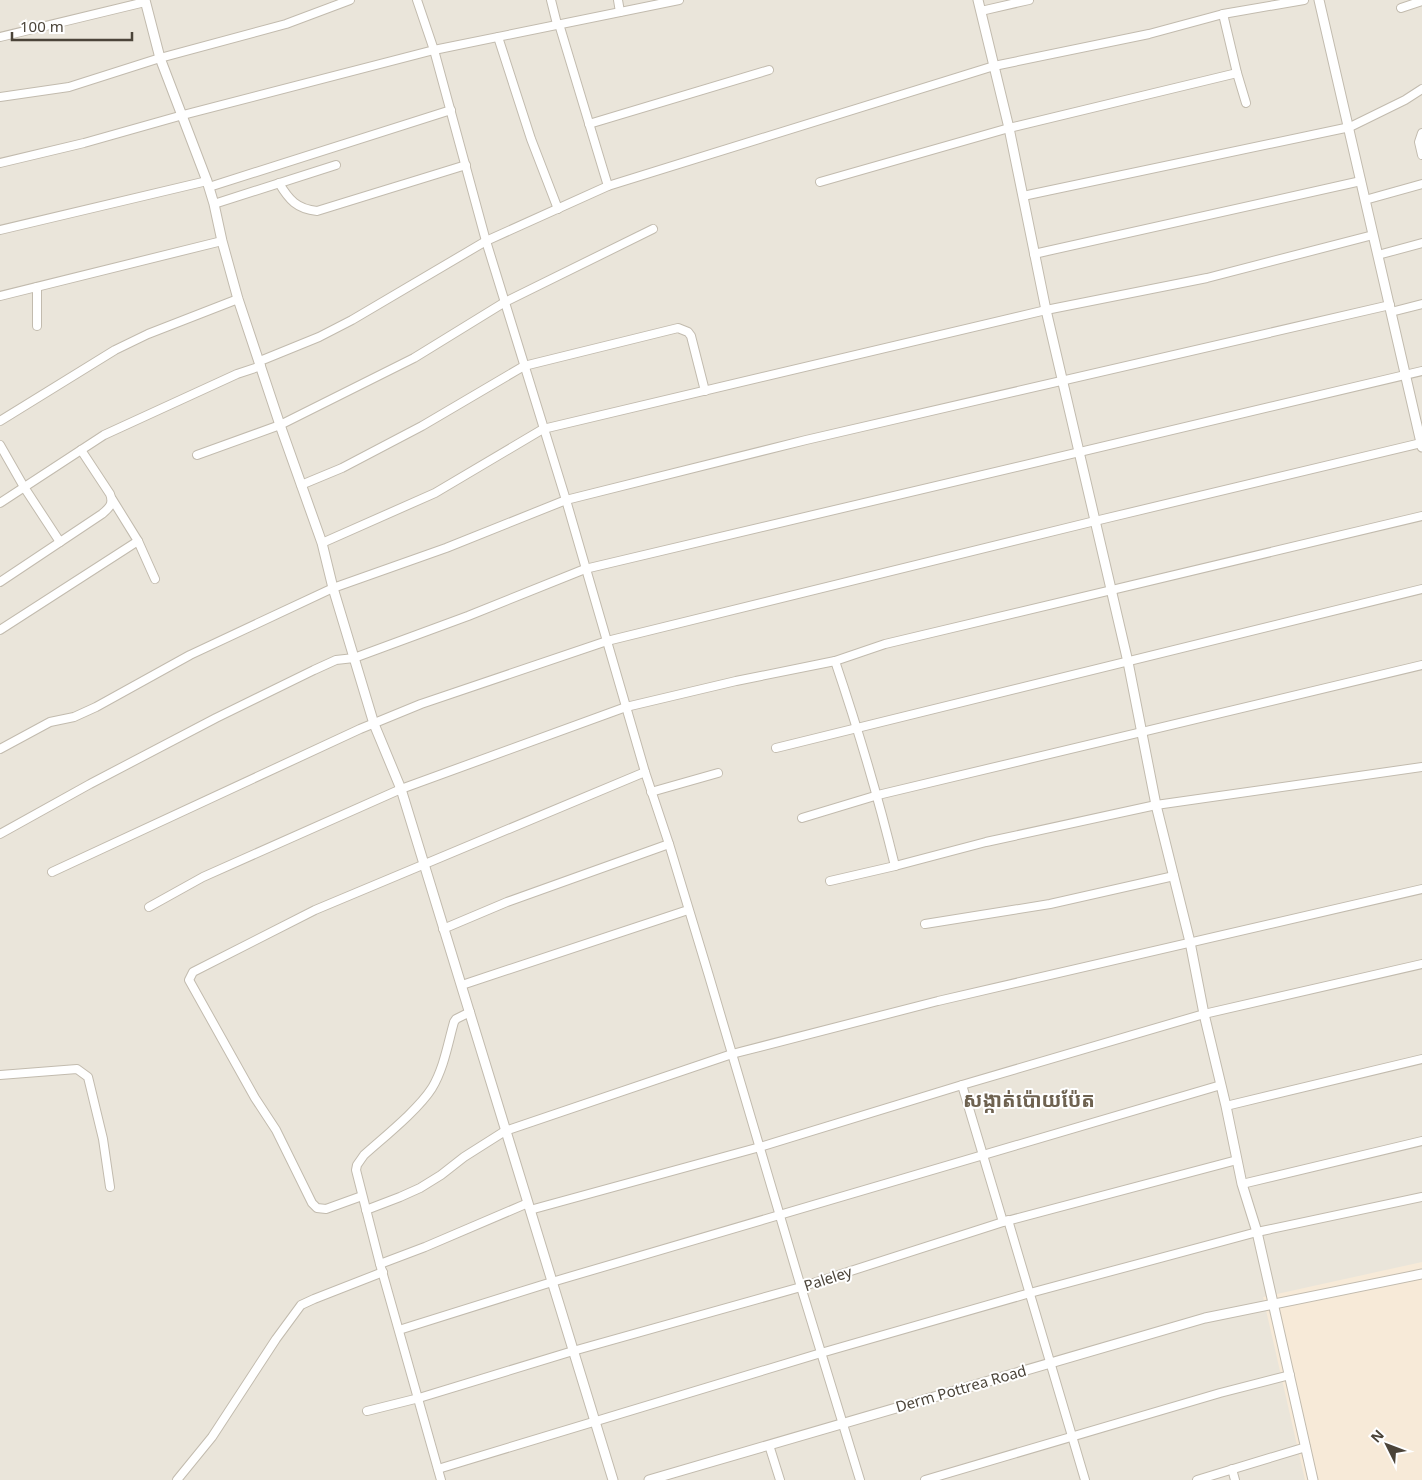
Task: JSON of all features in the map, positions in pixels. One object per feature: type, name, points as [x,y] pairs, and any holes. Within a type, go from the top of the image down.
[{"type":"street","points":[[0,97],[68,87],[160,58],[286,24],[350,0]]},
{"type":"street","points":[[417,0],[434,50],[486,241],[566,500],[645,772],[669,844],[860,1480]]},
{"type":"street","points":[[551,0],[608,186]]},
{"type":"street","points":[[618,0],[620,12]]},
{"type":"street","points":[[0,163],[84,143],[182,115],[434,50],[679,0]]},
{"type":"street","points":[[978,0],[1009,128],[1046,310],[1128,662],[1156,806],[1190,942],[1242,1184],[1257,1232],[1313,1480]]},
{"type":"street","points":[[981,11],[1029,0]]},
{"type":"street","points":[[0,504],[81,450],[125,425],[319,337],[352,320],[486,241],[608,186],[994,66],[1149,34],[1223,14],[1304,0]]},
{"type":"street","points":[[52,872],[374,724],[422,704],[607,642],[1095,521],[1422,445],[1365,200],[1350,126],[1319,0]]},
{"type":"street","points":[[1400,8],[1422,0]]},
{"type":"street","points":[[0,37],[145,1],[160,58],[208,184],[238,299],[322,543],[333,588],[374,724],[401,789],[613,1480]]},
{"type":"street","points":[[1223,14],[1236,73],[1246,104]]},
{"type":"street","points":[[498,37],[531,139],[558,209]]},
{"type":"street","points":[[589,124],[769,70]]},
{"type":"street","points":[[820,182],[1009,128],[1236,73]]},
{"type":"street","points":[[1023,196],[1350,126],[1405,100],[1422,89]]},
{"type":"street","points":[[0,230],[208,184],[451,110]]},
{"type":"street","points":[[1422,133],[1419,142],[1422,155]]},
{"type":"street","points":[[214,204],[336,165]]},
{"type":"street","points":[[279,183],[291,201],[306,210],[317,211],[466,165]]},
{"type":"street","points":[[1034,254],[1361,181]]},
{"type":"street","points":[[1365,200],[1422,184]]},
{"type":"street","points":[[197,456],[280,425],[414,358],[505,302],[653,229]]},
{"type":"street","points":[[322,543],[436,493],[543,429],[1046,310],[1207,278],[1373,235]]},
{"type":"street","points":[[0,296],[222,241]]},
{"type":"street","points":[[1378,255],[1422,243]]},
{"type":"street","points":[[37,286],[37,326]]},
{"type":"street","points":[[0,421],[115,350],[148,334],[238,299]]},
{"type":"street","points":[[0,749],[50,722],[74,717],[96,707],[197,651],[333,588],[446,548],[566,500],[806,440],[1062,380],[1390,309],[1422,304]]},
{"type":"street","points":[[301,485],[342,468],[414,430],[524,366],[678,328],[688,332],[691,336],[705,391]]},
{"type":"street","points":[[0,834],[90,784],[224,714],[336,660],[354,658],[468,616],[585,569],[1422,371]]},
{"type":"street","points":[[0,445],[24,487],[60,542]]},
{"type":"street","points":[[81,450],[138,541],[155,579]]},
{"type":"street","points":[[0,582],[106,511],[112,499]]},
{"type":"street","points":[[149,907],[203,877],[401,789],[626,707],[736,681],[835,661],[885,644],[1422,516]]},
{"type":"street","points":[[0,630],[138,541]]},
{"type":"street","points":[[776,748],[1422,589]]},
{"type":"street","points":[[835,661],[878,795],[895,866]]},
{"type":"street","points":[[802,818],[878,795],[1422,665]]},
{"type":"street","points":[[830,881],[986,842],[1156,806],[1422,767]]},
{"type":"street","points":[[362,1196],[326,1209],[317,1208],[312,1203],[276,1130],[255,1098],[189,980],[193,972],[315,910],[645,772]]},
{"type":"street","points":[[651,792],[718,773]]},
{"type":"street","points":[[443,929],[507,902],[669,844]]},
{"type":"street","points":[[925,924],[1050,904],[1174,876]]},
{"type":"street","points":[[366,1210],[400,1198],[420,1188],[464,1157],[506,1131],[732,1054],[938,1000],[1422,889]]},
{"type":"street","points":[[462,985],[688,910]]},
{"type":"street","points":[[380,1264],[529,1206],[760,1147],[1204,1014],[1422,964]]},
{"type":"street","points":[[441,1480],[380,1264],[356,1170],[364,1155],[424,1098],[433,1086],[443,1061],[454,1022],[470,1012]]},
{"type":"street","points":[[1226,1106],[1422,1059]]},
{"type":"street","points":[[0,1076],[77,1069],[84,1072],[88,1077],[103,1139],[110,1187]]},
{"type":"street","points":[[962,1085],[983,1155],[1030,1293],[1085,1480]]},
{"type":"street","points":[[399,1330],[552,1282],[1221,1085]]},
{"type":"street","points":[[1242,1184],[1422,1141]]},
{"type":"street","name":"Paleley","points":[[367,1411],[419,1398],[573,1350],[801,1288],[1005,1221],[1237,1160]]},
{"type":"street","points":[[438,1469],[821,1353],[1030,1293],[1257,1232],[1422,1197]]},
{"type":"street","points":[[177,1480],[212,1437],[276,1339],[302,1305],[314,1298],[383,1272]]},
{"type":"street","name":"Derm Pottrea Road","points":[[650,1480],[1205,1318],[1422,1274]]},
{"type":"street","points":[[925,1480],[1220,1393],[1290,1375]]},
{"type":"street","points":[[769,1445],[780,1480]]},
{"type":"street","points":[[1197,1480],[1306,1447]]},
{"type":"street","points":[[1232,1470],[1235,1480]]},
{"type":"shaded area","points":[[0,0],[1422,0],[1422,1480],[0,1480]]},
{"type":"shaded area","points":[[1422,1262],[1422,1480],[1305,1480],[1263,1297]]},
{"type":"district","name":"សង្កាត់ប៉ោយប៉ែត","points":[[1029,1100]]}]
